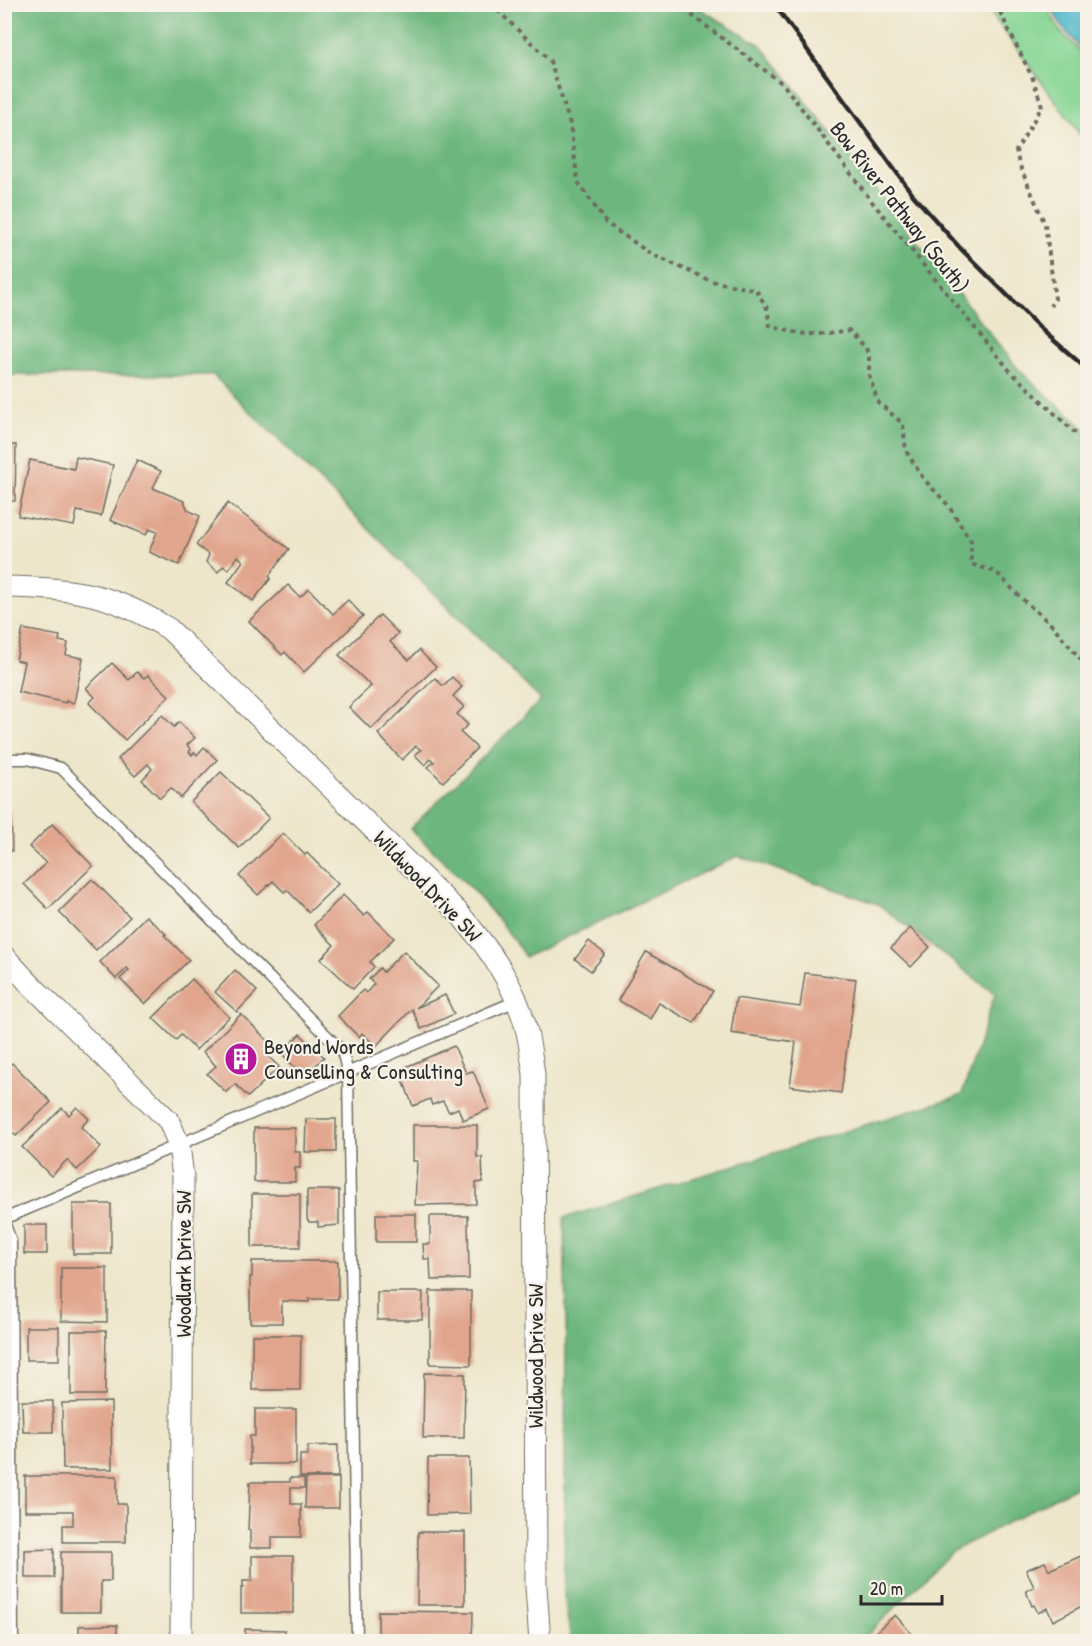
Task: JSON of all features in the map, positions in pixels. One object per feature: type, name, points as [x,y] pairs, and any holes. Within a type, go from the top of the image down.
[{"type":"street","name":"Wildwood Drive SW","points":[[4,587],[47,588],[99,596],[124,604],[169,629],[457,911],[482,940],[503,971],[527,1031],[534,1074],[536,1575],[540,1641]]},
{"type":"street","name":"Woodlark Drive SW","points":[[4,956],[169,1121],[179,1145],[183,1177],[181,1641]]},
{"type":"lane","points":[[4,759],[27,759],[61,768],[342,1051],[348,1073],[357,1641]]},
{"type":"lane","points":[[13,1641],[11,1241],[4,1221],[516,1001]]},
{"type":"path","points":[[491,4],[550,61],[570,124],[578,182],[606,223],[651,254],[711,281],[756,290],[767,308],[770,326],[801,335],[824,335],[849,330],[866,348],[869,357],[869,375],[878,402],[903,424],[906,451],[923,478],[948,505],[971,541],[971,564],[996,573],[1053,626],[1088,668]]},
{"type":"path","name":"Bow River Pathway (South)","points":[[677,4],[783,84],[873,202],[1010,371],[1073,431],[1088,442]]},
{"type":"path","points":[[996,4],[1033,79],[1041,106],[1016,151],[1019,164],[1045,224],[1055,299],[1050,306]]},
{"type":"green space","points":[[4,5],[694,5],[761,45],[1019,370],[1087,431],[1087,1481],[953,1551],[861,1641],[571,1641],[564,1596],[566,1325],[564,1218],[962,1095],[995,994],[878,904],[738,856],[525,957],[487,906],[410,829],[541,700],[213,375],[5,375]]},
{"type":"green space","points":[[985,5],[1046,5],[1060,31],[1087,58],[1087,144]]},
{"type":"water","points":[[1050,5],[1087,5],[1087,55],[1062,27]]},
{"type":"building","points":[[4,445],[16,445],[15,501],[4,501]]},
{"type":"building","points":[[76,457],[113,465],[101,516],[77,511],[74,526],[18,516],[30,460],[74,469]]},
{"type":"building","points":[[137,460],[161,471],[153,488],[184,501],[188,510],[200,516],[179,565],[149,552],[157,532],[149,529],[146,535],[110,520]]},
{"type":"building","points":[[228,503],[289,549],[253,601],[228,582],[243,561],[238,556],[228,570],[223,566],[218,572],[206,562],[209,555],[196,545]]},
{"type":"building","points":[[288,585],[300,597],[309,589],[333,614],[348,600],[363,616],[304,672],[285,652],[282,655],[249,621]]},
{"type":"building","points":[[380,615],[398,633],[390,642],[409,660],[419,650],[436,667],[371,729],[349,707],[371,686],[339,655]]},
{"type":"building","points":[[23,629],[60,636],[59,641],[68,643],[66,655],[83,658],[74,703],[18,692],[24,662],[16,660]]},
{"type":"building","points":[[112,663],[129,680],[137,672],[144,678],[148,675],[169,696],[125,740],[89,703],[95,697],[86,688]]},
{"type":"building","points":[[452,677],[462,687],[453,696],[464,707],[457,714],[468,725],[460,732],[477,748],[443,782],[428,767],[434,762],[431,759],[425,765],[415,755],[421,750],[416,746],[402,760],[378,734],[435,678],[443,686]]},
{"type":"building","points":[[162,715],[174,727],[179,722],[195,738],[187,745],[192,755],[194,752],[197,755],[204,747],[217,760],[181,798],[171,788],[160,798],[142,780],[152,769],[148,764],[135,776],[118,759]]},
{"type":"building","points":[[221,772],[269,818],[239,848],[191,802]]},
{"type":"building","points":[[4,813],[11,813],[12,851],[4,852]]},
{"type":"building","points":[[52,824],[93,866],[48,909],[24,884],[46,863],[29,847]]},
{"type":"building","points":[[283,833],[338,884],[309,912],[287,890],[284,892],[273,881],[258,895],[239,876]]},
{"type":"building","points":[[92,879],[130,917],[96,950],[59,912]]},
{"type":"building","points":[[343,895],[364,916],[368,912],[394,938],[370,962],[374,967],[353,989],[321,959],[334,945],[314,925]]},
{"type":"building","points":[[146,916],[189,960],[145,1004],[120,979],[129,970],[127,968],[116,979],[100,962]]},
{"type":"building","points":[[910,928],[930,947],[911,967],[891,948]]},
{"type":"building","points":[[589,941],[605,954],[591,971],[575,959]]},
{"type":"building","points":[[404,951],[438,986],[416,1008],[445,995],[454,1014],[421,1029],[412,1009],[376,1046],[362,1033],[359,1037],[338,1016],[363,990],[366,993],[374,984],[369,979],[380,968],[383,972]]},
{"type":"building","points":[[646,952],[713,991],[694,1023],[659,1003],[650,1019],[618,1000]]},
{"type":"building","points":[[235,970],[257,991],[237,1012],[215,992]]},
{"type":"building","points":[[805,973],[856,979],[841,1093],[790,1086],[796,1042],[731,1033],[736,998],[800,1007]]},
{"type":"building","points":[[192,979],[229,1017],[196,1050],[181,1035],[176,1040],[153,1018]]},
{"type":"building","name":"Beyond Words Counselling & Consulting","points":[[241,1014],[272,1045],[265,1053],[279,1067],[248,1097],[235,1084],[226,1092],[207,1074],[216,1066],[203,1052]]},
{"type":"building","points":[[300,1034],[324,1057],[304,1077],[281,1053]]},
{"type":"building","points":[[454,1046],[466,1073],[473,1071],[489,1109],[463,1120],[458,1108],[449,1112],[443,1101],[432,1105],[430,1099],[413,1106],[399,1070]]},
{"type":"building","points":[[12,1063],[51,1102],[16,1136],[4,1124],[4,1071]]},
{"type":"building","points":[[77,1107],[89,1119],[81,1127],[101,1147],[77,1170],[67,1160],[51,1176],[22,1147],[62,1108],[69,1115]]},
{"type":"building","points":[[306,1119],[336,1119],[336,1152],[305,1152]]},
{"type":"building","points":[[413,1125],[477,1125],[477,1157],[482,1157],[483,1182],[476,1183],[476,1204],[415,1205],[417,1161],[413,1161]]},
{"type":"building","points":[[254,1128],[295,1128],[295,1152],[300,1152],[300,1168],[295,1168],[295,1182],[254,1182]]},
{"type":"building","points":[[307,1190],[339,1190],[339,1225],[318,1227],[318,1222],[309,1222],[307,1219]]},
{"type":"building","points":[[252,1194],[300,1194],[300,1247],[252,1247]]},
{"type":"building","points":[[73,1204],[111,1204],[111,1254],[73,1254]]},
{"type":"building","points":[[376,1214],[416,1214],[416,1242],[376,1242]]},
{"type":"building","points":[[430,1216],[468,1216],[469,1279],[431,1280],[430,1259],[424,1259],[423,1244],[430,1244]]},
{"type":"building","points":[[24,1225],[47,1225],[47,1254],[24,1254]]},
{"type":"building","points":[[252,1261],[338,1261],[338,1299],[309,1299],[309,1302],[282,1301],[282,1323],[250,1323]]},
{"type":"building","points":[[61,1268],[107,1268],[107,1322],[61,1321]]},
{"type":"building","points":[[430,1291],[471,1291],[471,1365],[430,1364]]},
{"type":"building","points":[[377,1292],[423,1292],[422,1320],[377,1320]]},
{"type":"building","points":[[26,1327],[59,1327],[59,1360],[26,1360]]},
{"type":"building","points":[[71,1331],[106,1331],[105,1395],[71,1395]]},
{"type":"building","points":[[252,1335],[301,1335],[300,1390],[252,1390]]},
{"type":"building","points":[[424,1373],[465,1374],[464,1438],[423,1438]]},
{"type":"building","points":[[22,1401],[53,1401],[53,1432],[23,1432]]},
{"type":"building","points":[[111,1402],[112,1469],[63,1469],[62,1403]]},
{"type":"building","points":[[255,1409],[296,1409],[296,1464],[250,1464],[250,1436],[255,1436]]},
{"type":"building","points":[[338,1445],[338,1477],[300,1477],[300,1455],[308,1455],[308,1446]]},
{"type":"building","points":[[428,1458],[469,1458],[470,1514],[427,1515]]},
{"type":"building","points":[[25,1476],[117,1476],[117,1504],[126,1504],[126,1542],[63,1542],[63,1525],[73,1525],[73,1511],[25,1511]]},
{"type":"building","points":[[290,1478],[304,1478],[304,1488],[291,1488],[291,1504],[301,1504],[301,1537],[272,1537],[272,1548],[250,1548],[250,1530],[248,1530],[250,1482],[290,1482]]},
{"type":"building","points":[[306,1478],[339,1478],[339,1508],[305,1508]]},
{"type":"building","points":[[418,1532],[465,1532],[465,1605],[417,1605]]},
{"type":"building","points":[[54,1549],[54,1578],[25,1578],[25,1550]]},
{"type":"building","points":[[61,1552],[111,1552],[111,1581],[101,1581],[101,1612],[61,1612]]},
{"type":"building","points":[[1088,1553],[1088,1603],[1053,1621],[1047,1608],[1038,1613],[1034,1605],[1032,1606],[1026,1591],[1034,1587],[1026,1570],[1045,1562],[1049,1570]]},
{"type":"building","points":[[252,1556],[293,1556],[293,1613],[241,1613],[243,1581],[252,1581]]},
{"type":"building","points":[[378,1611],[473,1612],[472,1642],[378,1642]]},
{"type":"building","points":[[895,1615],[919,1642],[874,1642],[870,1637]]},
{"type":"building","points":[[117,1625],[117,1642],[79,1642],[79,1626]]},
{"type":"building","points":[[245,1629],[285,1630],[285,1642],[245,1642]]},
{"type":"railway","points":[[774,4],[913,195],[961,249],[1042,330],[1088,370]]},
{"type":"place","name":"Beyond Words Counselling & Consulting","points":[[241,1059]]}]
